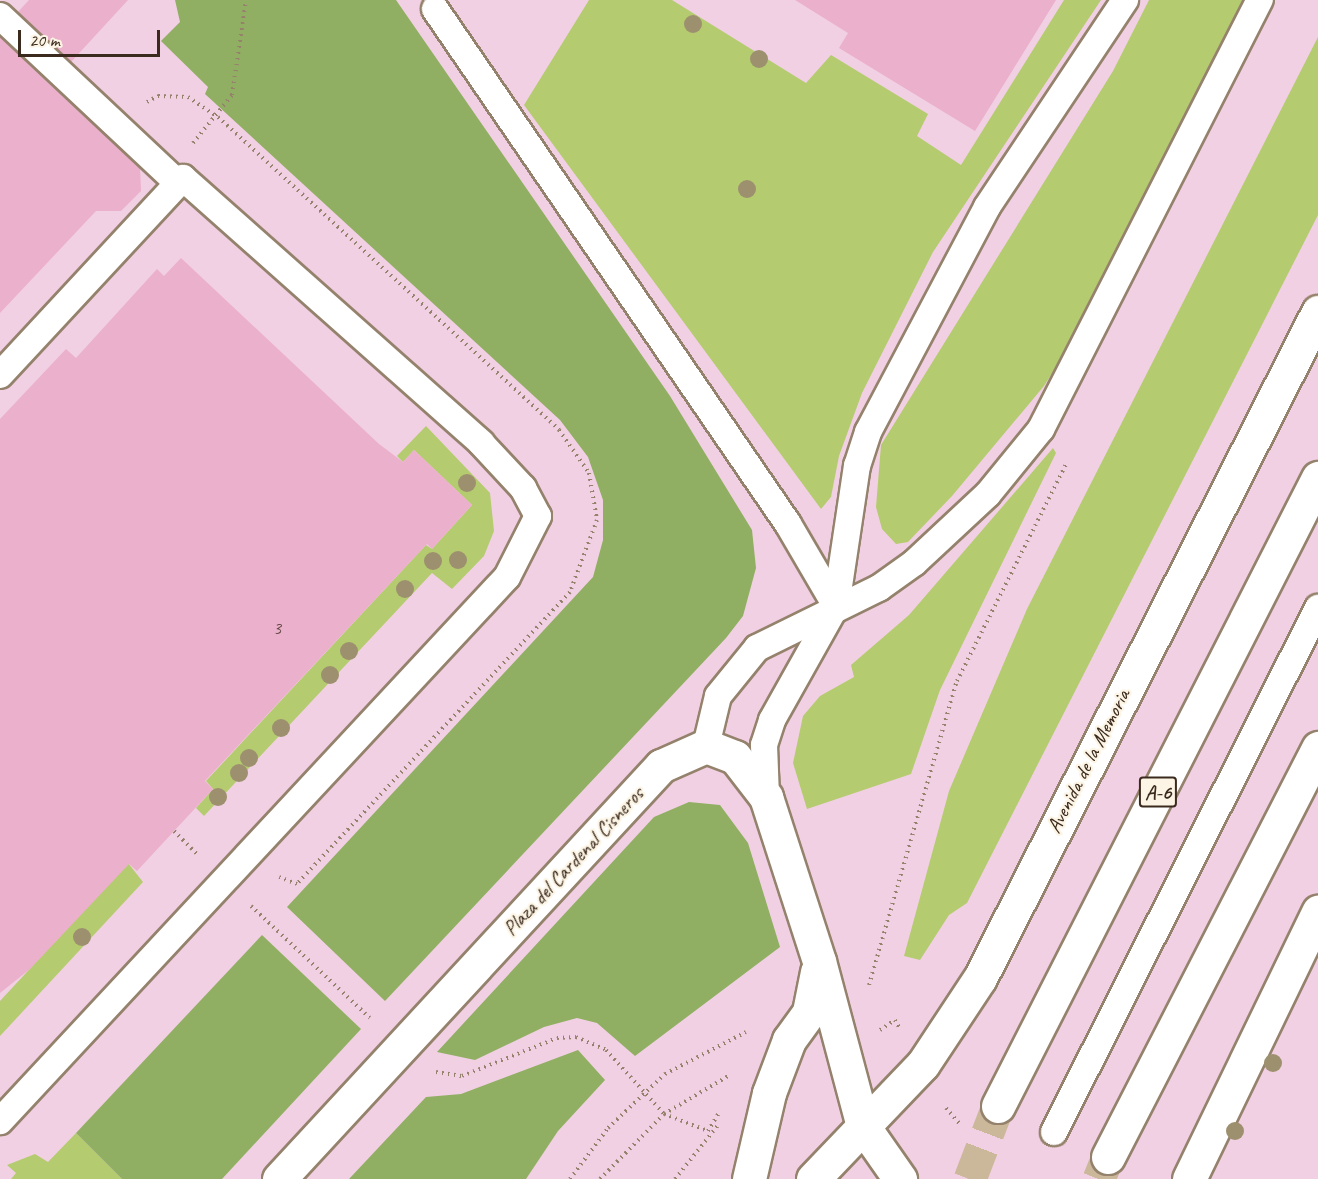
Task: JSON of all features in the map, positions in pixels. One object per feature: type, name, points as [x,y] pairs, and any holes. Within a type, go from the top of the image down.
[{"type":"main road","name":"Avenida de la Memoria","points":[[813,1179],[923,1064],[980,978],[1318,312]]},
{"type":"main road","name":"A-6","points":[[998,1107],[1318,478]]},
{"type":"main road","points":[[706,746],[735,757],[766,797],[819,961],[863,1126],[900,1179]]},
{"type":"main road","name":"Plaza del Cardenal Cisneros","points":[[279,1179],[661,766],[706,746]]},
{"type":"main road","points":[[1108,1157],[1318,748]]},
{"type":"main road","points":[[1189,1179],[1318,912]]},
{"type":"main road","points":[[749,1179],[769,1093],[789,1040],[809,1012],[819,961]]},
{"type":"lane","points":[[766,797],[764,746],[772,720],[836,606],[857,466],[868,432],[982,216],[1125,0]]},
{"type":"lane","points":[[706,746],[718,696],[757,648],[836,606],[879,588],[914,563],[988,494],[1041,429],[1260,0]]},
{"type":"lane","points":[[435,9],[788,524],[836,606]]},
{"type":"lane","points":[[0,16],[177,183]]},
{"type":"lane","points":[[0,375],[183,178],[481,443],[524,488],[538,516],[507,577],[0,1121]]},
{"type":"lane","points":[[1054,1132],[1318,608]]},
{"type":"path","points":[[189,148],[218,117],[232,95],[246,0]]},
{"type":"path","points":[[138,107],[158,96],[188,97],[218,117],[559,430],[589,473],[597,520],[570,592],[297,884],[277,876],[267,879]]},
{"type":"path","points":[[863,992],[875,976],[893,892],[957,681],[1069,458]]},
{"type":"path","points":[[174,831],[199,856]]},
{"type":"path","points":[[267,920],[376,1025]]},
{"type":"path","points":[[570,1179],[644,1092],[693,1055],[751,1030]]},
{"type":"path","points":[[429,1069],[462,1076],[557,1038],[576,1037],[606,1050],[664,1114],[708,1131]]},
{"type":"path","points":[[600,1179],[664,1114],[739,1069]]},
{"type":"path","points":[[675,1179],[725,1102]]},
{"type":"path","points":[[708,1131],[728,1118]]},
{"type":"shaded area","points":[[0,0],[1318,0],[1318,1179],[0,1179]]},
{"type":"green space","points":[[175,0],[396,0],[670,396],[752,530],[756,568],[743,616],[726,638],[385,1001],[287,907],[593,577],[603,540],[603,500],[588,457],[560,420],[205,94],[208,87],[161,41],[180,22]]},
{"type":"green space","points":[[589,0],[672,0],[806,83],[831,55],[928,114],[917,136],[961,165],[1064,0],[1101,0],[933,252],[862,393],[839,456],[831,497],[821,509],[524,105]]},
{"type":"green space","points":[[1149,0],[1243,0],[1079,331],[1044,386],[952,496],[908,542],[896,544],[882,529],[876,507],[881,445],[1113,71]]},
{"type":"green space","points":[[1318,37],[1318,215],[967,903],[949,915],[920,960],[904,956],[949,791],[1027,609]]},
{"type":"green space","points":[[426,426],[490,493],[494,531],[484,556],[452,589],[432,573],[204,816],[196,808],[213,789],[206,781],[426,545],[432,549],[472,505],[414,450],[403,462],[397,456]]},
{"type":"green space","points":[[1053,448],[1056,453],[940,690],[911,774],[807,809],[793,763],[803,716],[820,696],[854,677],[851,665],[909,615]]},
{"type":"green space","points":[[689,802],[720,805],[748,843],[780,947],[635,1056],[597,1023],[577,1018],[544,1027],[475,1060],[437,1052],[654,817]]},
{"type":"green space","points":[[128,863],[143,882],[0,1036],[0,1001]]},
{"type":"green space","points":[[262,935],[361,1029],[222,1179],[122,1179],[76,1133]]},
{"type":"green space","points":[[578,1050],[605,1080],[558,1131],[526,1179],[349,1179],[426,1097],[461,1094]]},
{"type":"green space","points":[[76,1133],[122,1179],[11,1179],[16,1173],[7,1165],[35,1154],[48,1162]]},
{"type":"building","points":[[29,0],[128,0],[71,62],[18,12]]},
{"type":"building","points":[[795,0],[1056,0],[975,131],[839,48],[848,33]]},
{"type":"building","points":[[0,37],[140,167],[141,191],[121,211],[96,211],[0,313]]},
{"type":"building","points":[[181,258],[379,444],[403,462],[414,450],[472,505],[432,549],[427,544],[205,781],[213,789],[137,871],[129,864],[30,969],[0,993],[0,419],[66,349],[76,358],[157,269],[164,276]]},
{"type":"tunnel","points":[[970,1179],[998,1106]]},
{"type":"tunnel","points":[[1099,1179],[1108,1157]]}]
